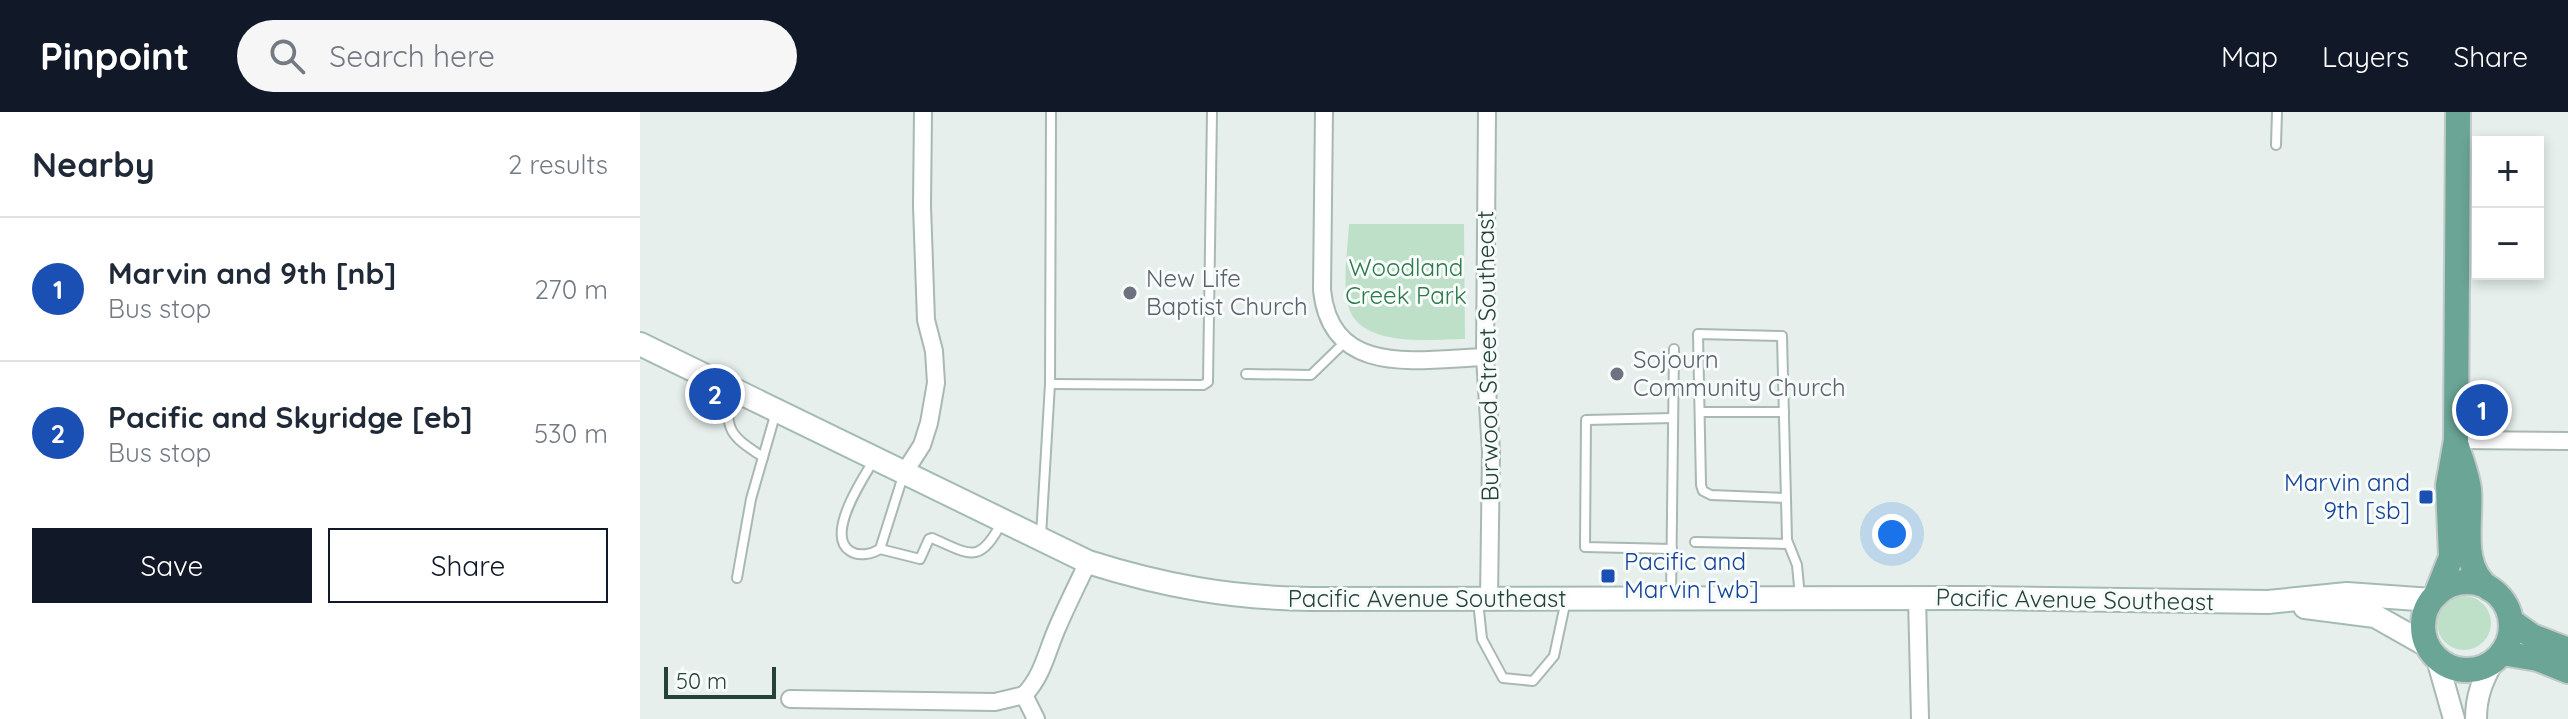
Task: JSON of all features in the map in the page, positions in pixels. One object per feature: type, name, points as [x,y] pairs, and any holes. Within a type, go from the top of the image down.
[{"type":"main road","points":[[2456,440],[2469,487],[2469,551],[2479,577],[2500,597],[2511,621],[2510,636],[2498,658],[2480,669],[2464,671],[2450,667],[2432,652],[2424,633],[2424,619],[2451,557],[2448,485],[2456,440],[2458,112]]},
{"type":"main road","name":"Pacific Avenue Southeast","points":[[640,344],[1088,562],[1228,596],[1275,599],[1917,598],[2268,602],[2347,594],[2434,598]]},
{"type":"main road","points":[[2434,598],[2448,587],[2462,583],[2476,583],[2490,589]]},
{"type":"main road","name":"Pacific Avenue Southeast","points":[[2268,602],[2375,616],[2432,652]]},
{"type":"main road","points":[[2511,621],[2532,636],[2568,650]]},
{"type":"main road","points":[[2498,658],[2538,659],[2568,671]]},
{"type":"street","points":[[904,473],[922,445],[936,383],[934,351],[926,320],[923,112]]},
{"type":"street","points":[[1324,112],[1322,290],[1324,306],[1331,322],[1358,351],[1393,360],[1485,357]]},
{"type":"street","name":"Burwood Street Southeast","points":[[1483,600],[1491,452],[1485,357],[1487,112]]},
{"type":"street","points":[[2456,440],[2568,441]]},
{"type":"street","points":[[790,699],[995,702],[1024,695],[1042,669],[1056,629],[1088,562]]},
{"type":"street","points":[[1917,598],[1920,719]]},
{"type":"street","points":[[2432,652],[2454,719]]},
{"type":"street","points":[[2476,719],[2476,703],[2482,680],[2498,658]]},
{"type":"street","points":[[1024,695],[1036,719]]},
{"type":"lane","points":[[1040,540],[1050,384],[1051,112]]},
{"type":"lane","points":[[1050,384],[1203,385],[1208,382],[1212,112]]},
{"type":"lane","points":[[2276,145],[2277,112]]},
{"type":"lane","points":[[1786,498],[1711,495],[1703,491],[1698,334],[1782,336],[1788,544],[1797,565],[1800,598]]},
{"type":"lane","points":[[1246,374],[1311,375],[1346,341]]},
{"type":"lane","points":[[1671,598],[1674,349]]},
{"type":"lane","points":[[727,387],[728,425],[734,436],[763,457]]},
{"type":"lane","points":[[737,578],[751,499],[776,411]]},
{"type":"lane","points":[[1700,412],[1784,412]]},
{"type":"lane","points":[[1672,549],[1585,547],[1586,420],[1673,418]]},
{"type":"lane","points":[[874,459],[858,487],[840,533],[847,550],[856,554],[872,554],[880,549],[904,473]]},
{"type":"lane","points":[[880,549],[920,559],[932,538],[970,554],[978,553],[1002,522]]},
{"type":"lane","points":[[1695,542],[1788,544]]},
{"type":"lane","points":[[1483,600],[1482,639],[1503,678],[1533,681],[1554,656],[1567,598]]},
{"type":"green space","name":"Woodland Creek Park","points":[[1349,224],[1464,224],[1465,339],[1401,339],[1370,331],[1358,323],[1350,311],[1346,292]]},
{"type":"green space","points":[[2464,596],[2483,604],[2491,623],[2483,642],[2464,650],[2445,642],[2437,623],[2445,604]]},
{"type":"place","name":"New Life Baptist Church","points":[[1130,293]]},
{"type":"place","name":"Sojourn Community Church","points":[[1617,374]]},
{"type":"place","name":"Pacific and Skyridge [eb]","points":[[715,394]]},
{"type":"place","name":"Marvin and 9th [nb]","points":[[2482,410]]},
{"type":"place","name":"Marvin and 9th [sb]","points":[[2426,497]]},
{"type":"place","name":"Pacific and Marvin [wb]","points":[[1608,576]]}]
